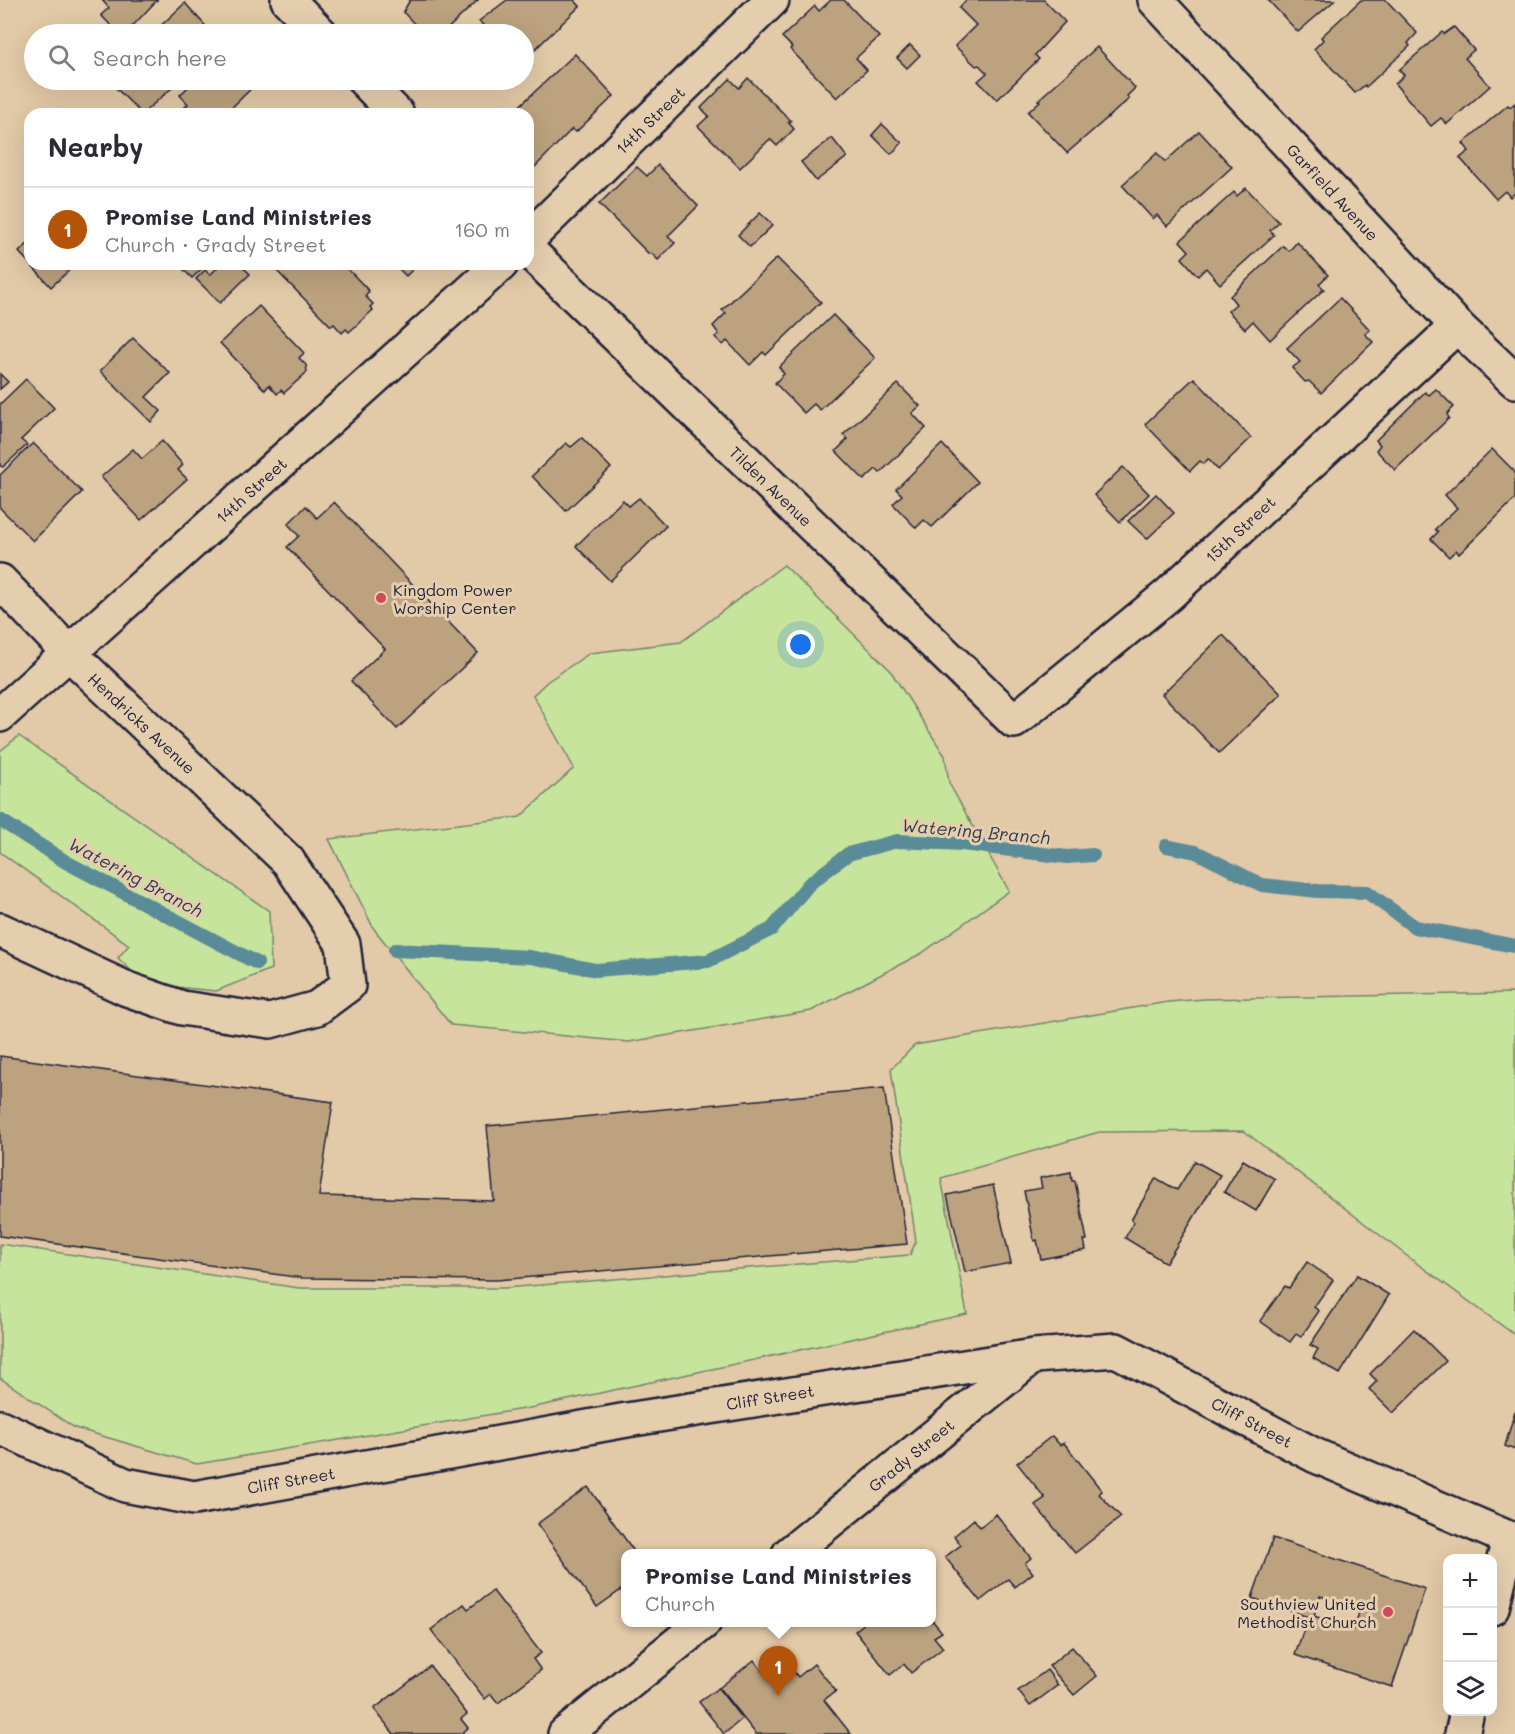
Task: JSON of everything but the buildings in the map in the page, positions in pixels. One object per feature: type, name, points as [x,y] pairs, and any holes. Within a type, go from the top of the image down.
[{"type":"street","points":[[288,0],[311,24]]},
{"type":"street","name":"14th Street","points":[[534,233],[772,0]]},
{"type":"street","name":"Garfield Avenue","points":[[1155,0],[1457,326],[1515,381]]},
{"type":"street","points":[[374,90],[391,108]]},
{"type":"street","name":"Tilden Avenue","points":[[534,256],[1014,722]]},
{"type":"street","name":"14th Street","points":[[0,715],[494,270]]},
{"type":"street","name":"15th Street","points":[[1014,722],[1168,595],[1457,326]]},
{"type":"street","name":"Hendricks Avenue","points":[[0,581],[69,653],[288,861],[343,944],[348,985],[317,1008],[270,1021],[182,1008],[127,989],[0,930]]},
{"type":"street","name":"Cliff Street","points":[[0,1427],[124,1485],[194,1498],[627,1420],[1034,1356],[1116,1350],[1314,1455],[1512,1540]]},
{"type":"street","name":"Grady Street","points":[[795,1549],[1034,1356]]},
{"type":"street","points":[[1497,1591],[1512,1540]]},
{"type":"street","points":[[565,1734],[699,1627]]},
{"type":"street","points":[[1462,1734],[1466,1716]]},
{"type":"green space","points":[[784,565],[890,670],[945,756],[949,783],[1009,891],[922,953],[811,1011],[629,1042],[451,1025],[374,929],[329,839],[520,817],[574,768],[533,695],[548,681],[590,653],[681,642]]},
{"type":"green space","points":[[19,736],[269,911],[271,969],[216,991],[145,984],[118,958],[129,945],[0,852],[0,751]]},
{"type":"green space","points":[[1515,993],[1515,1335],[1411,1259],[1244,1131],[1099,1132],[941,1178],[967,1314],[535,1407],[197,1464],[75,1428],[0,1378],[0,1244],[299,1288],[504,1288],[910,1255],[916,1241],[891,1069],[915,1045],[1168,1002],[1204,999]]},
{"type":"waterway","name":"Watering Branch","points":[[0,820],[66,862],[257,963]]},
{"type":"waterway","name":"Watering Branch","points":[[395,950],[530,957],[596,970],[708,961],[772,929],[809,884],[848,854],[897,841],[962,844],[1067,857],[1093,855]]},
{"type":"waterway","name":"Watering Branch","points":[[1166,846],[1196,852],[1262,885],[1318,891],[1367,892],[1415,927],[1515,946]]},
{"type":"place","name":"Kingdom Power Worship Center","points":[[381,598]]},
{"type":"place","name":"Southview United Methodist Church","points":[[1388,1612]]},
{"type":"place","name":"Promise Land Ministries","points":[[778,1696]]}]
